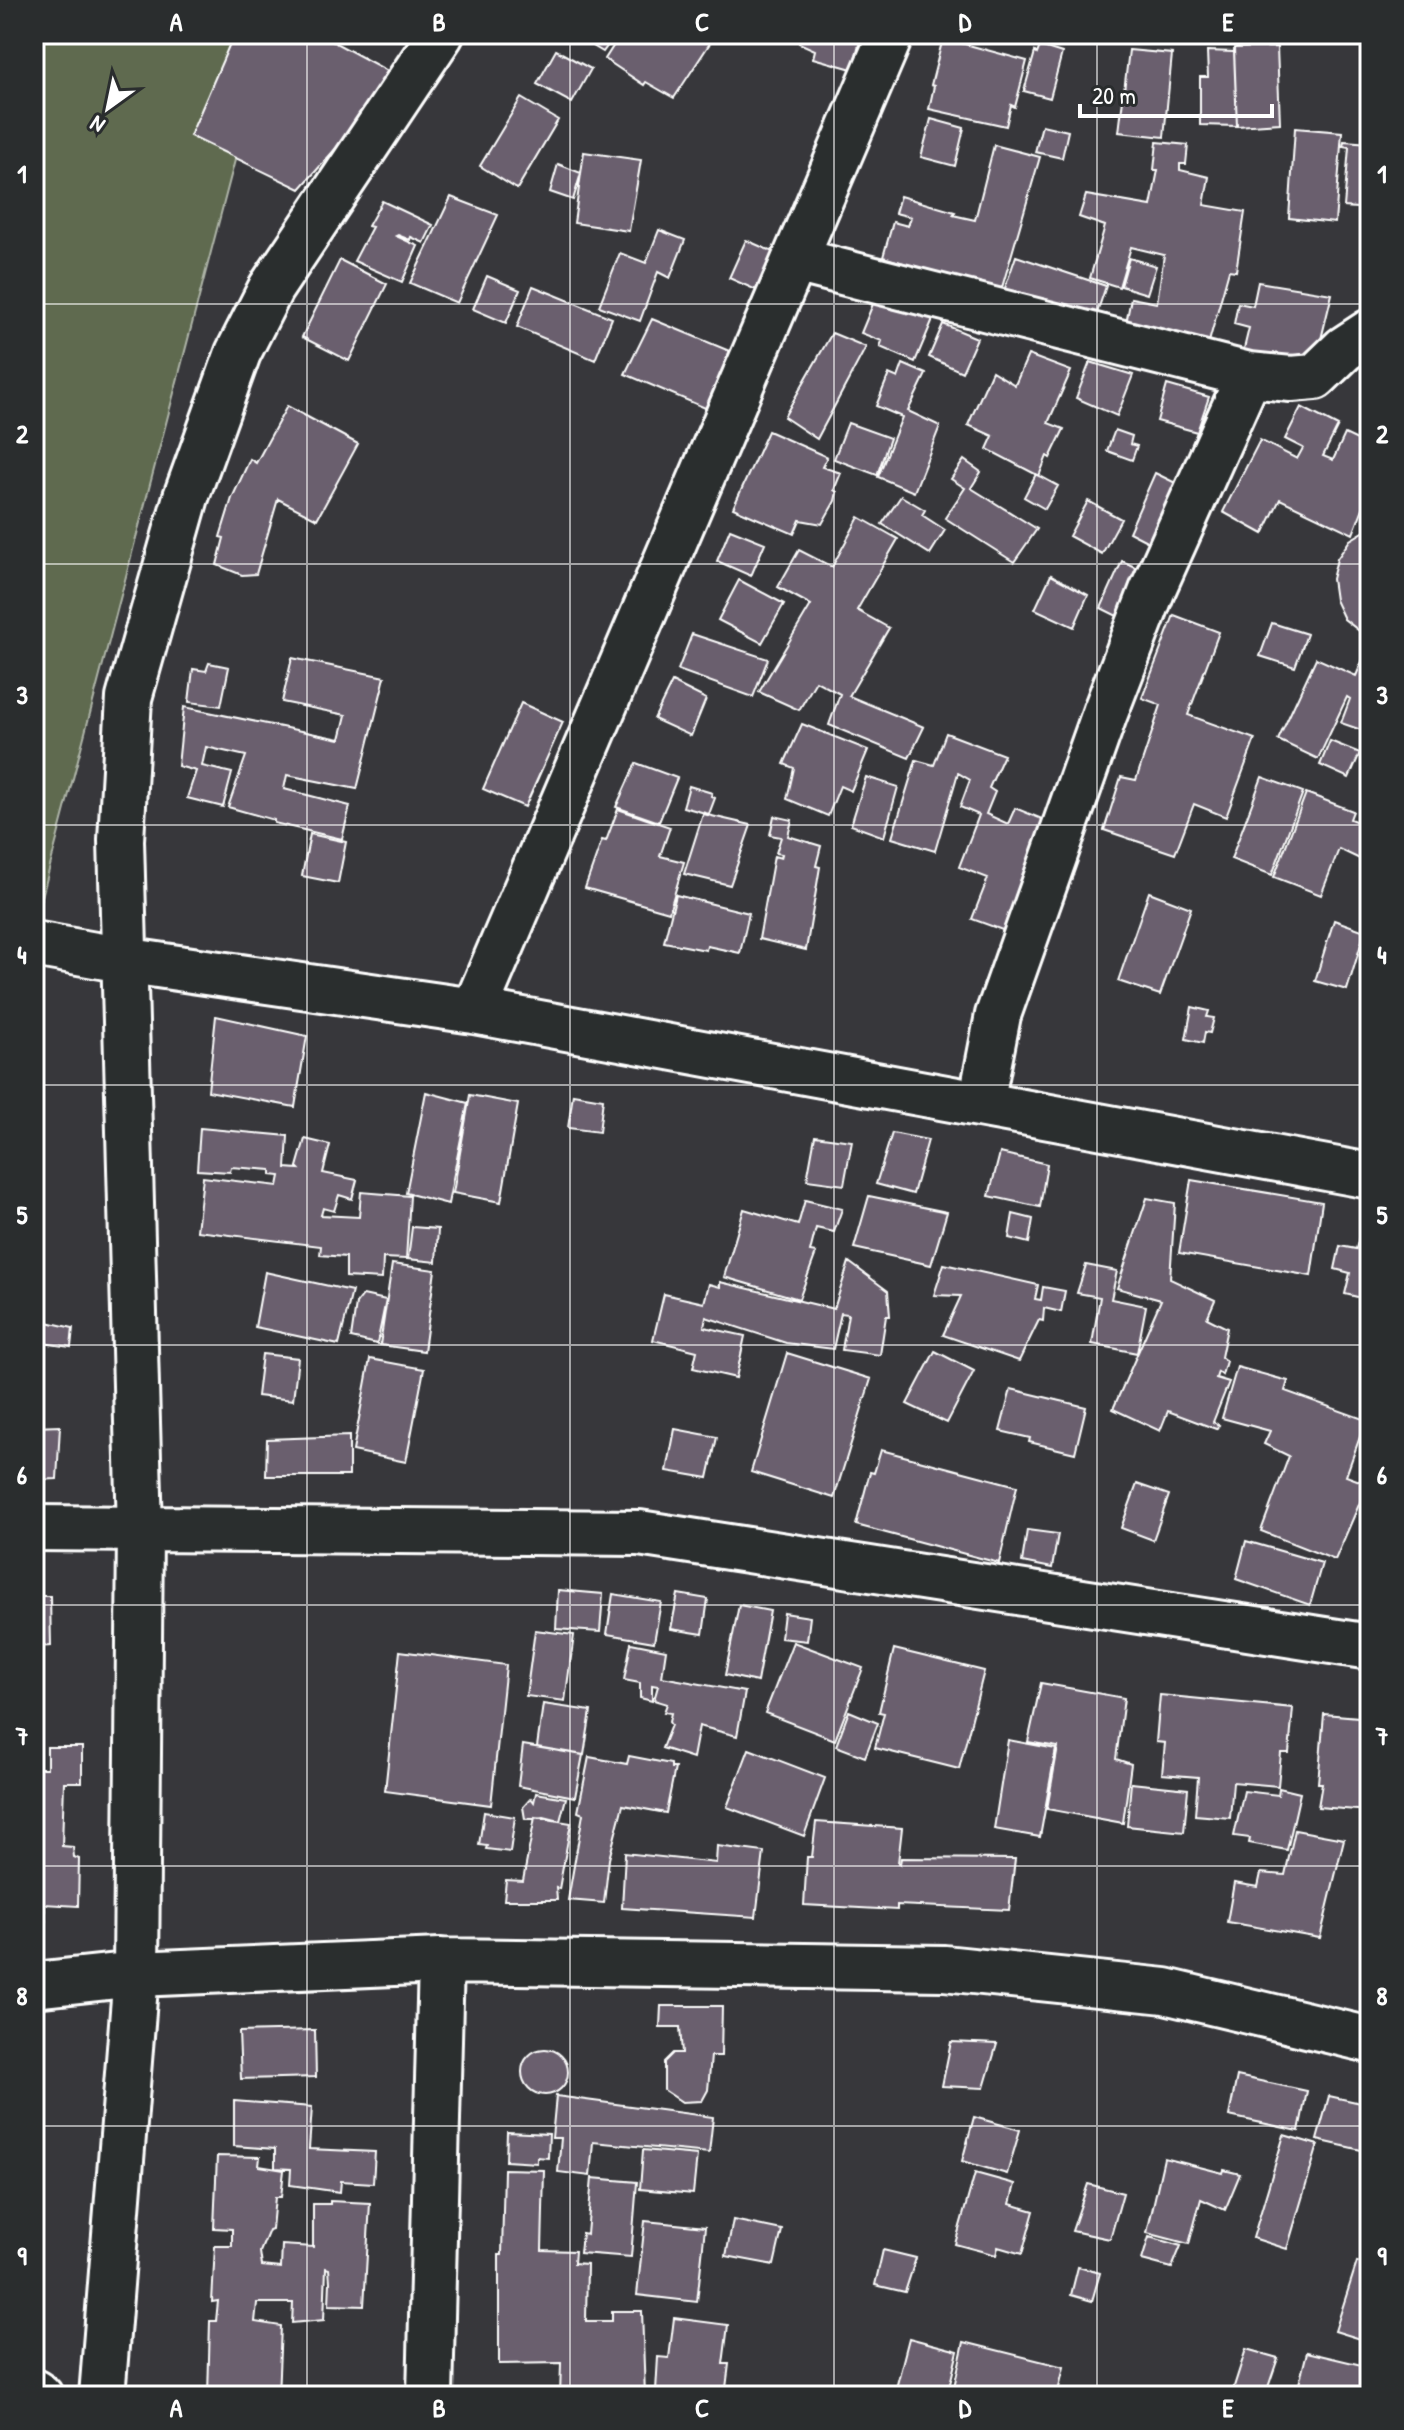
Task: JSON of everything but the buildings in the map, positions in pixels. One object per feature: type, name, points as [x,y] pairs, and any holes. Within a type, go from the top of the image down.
[{"type":"street","points":[[102,2396],[136,1974],[140,1531],[121,840],[129,698],[186,497],[238,353],[271,288],[441,34]]},
{"type":"street","points":[[474,1011],[891,34]]},
{"type":"street","points":[[795,260],[1249,375],[1291,379],[1315,377],[1344,349],[1370,332]]},
{"type":"street","points":[[981,1103],[998,1015],[1105,713],[1152,591],[1249,375]]},
{"type":"street","points":[[34,944],[123,960],[474,1011],[1370,1176]]},
{"type":"street","points":[[34,1528],[639,1533],[1370,1647]]},
{"type":"street","points":[[430,2396],[441,1961]]},
{"type":"street","points":[[34,1985],[136,1974],[441,1961],[944,1968],[1165,1991],[1370,2040]]},
{"type":"street","points":[[34,2392],[40,2396]]},
{"type":"green space","points":[[34,34],[268,34],[38,912],[34,912]]}]
